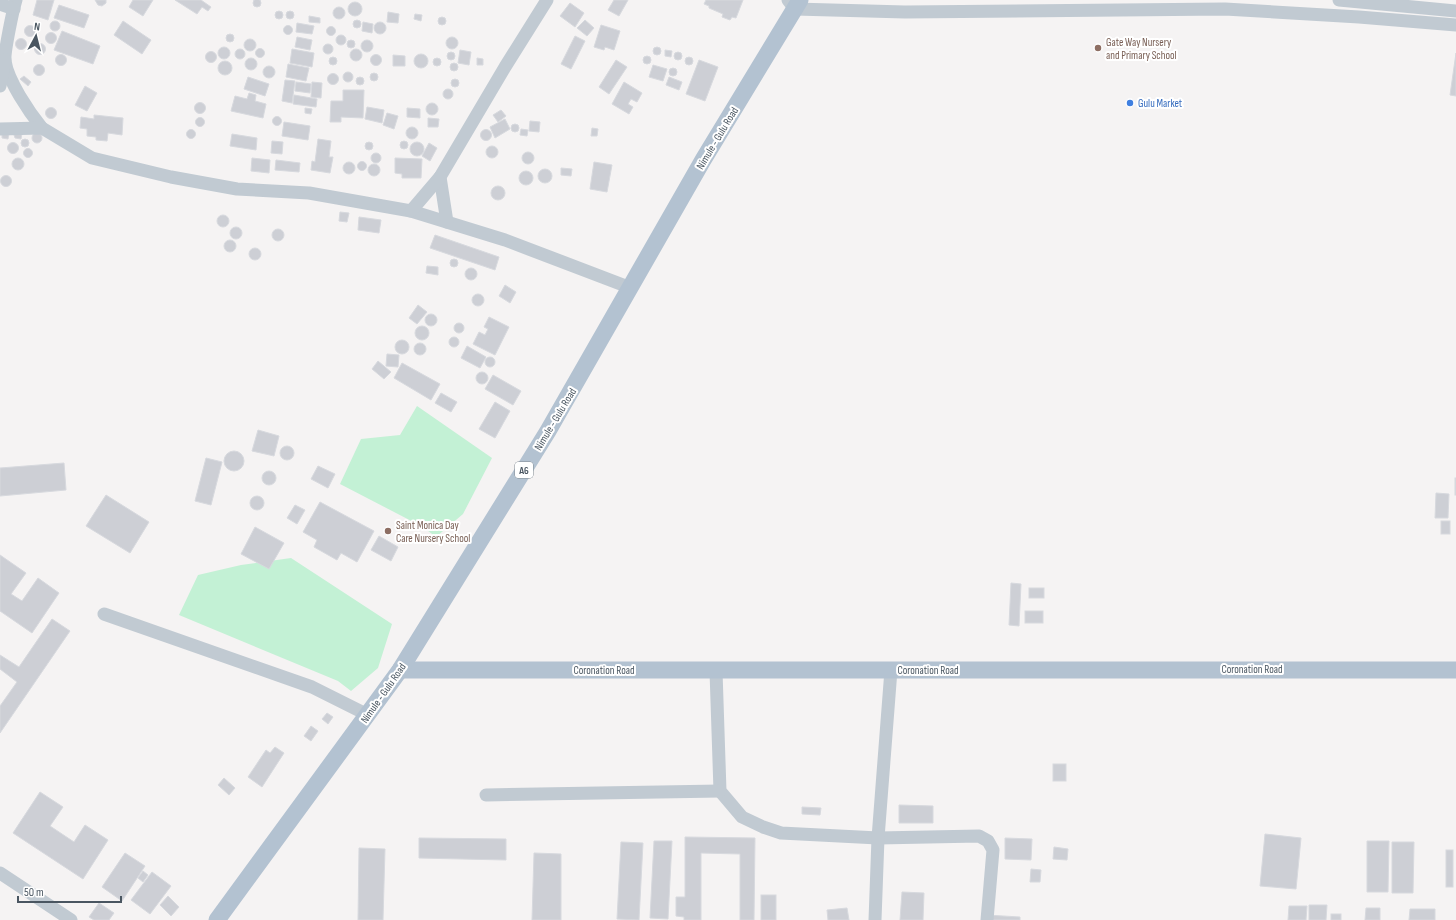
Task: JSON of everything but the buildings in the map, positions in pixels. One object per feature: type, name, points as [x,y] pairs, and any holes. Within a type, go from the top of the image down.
[{"type":"main road","name":"Nimule - Gulu Road","points":[[217,920],[400,670],[540,444],[794,3]]},
{"type":"main road","name":"Coronation Road","points":[[400,670],[1456,670]]},
{"type":"street","points":[[411,211],[440,177],[505,67],[548,0]]},
{"type":"street","points":[[794,3],[905,12],[1226,9],[1454,25],[1455,11],[1340,0]]},
{"type":"street","points":[[0,4],[15,4],[0,86]]},
{"type":"street","points":[[5,60],[16,88],[28,110],[42,128],[92,158],[134,169],[237,189],[309,193],[411,211],[505,240],[631,288]]},
{"type":"street","points":[[0,129],[42,128]]},
{"type":"street","points":[[440,177],[446,222]]},
{"type":"street","points":[[104,614],[312,687],[368,715]]},
{"type":"street","points":[[875,920],[878,838],[891,670]]},
{"type":"street","points":[[716,671],[720,791],[742,817],[763,827],[781,833],[878,838],[979,836],[988,840],[993,850],[987,920]]},
{"type":"street","points":[[486,795],[720,791]]},
{"type":"street","points":[[0,873],[71,920]]},
{"type":"green space","points":[[417,406],[492,458],[463,514],[436,537],[423,527],[340,484],[361,439],[400,435]]},
{"type":"green space","points":[[291,558],[392,624],[378,668],[351,691],[338,681],[179,615],[198,575],[241,565]]},
{"type":"place","name":"Gate Way Nursery and Primary School","points":[[1098,48]]},
{"type":"place","name":"Gulu Market","points":[[1130,103]]},
{"type":"place","name":"Saint Monica Day Care Nursery School","points":[[388,531]]}]
